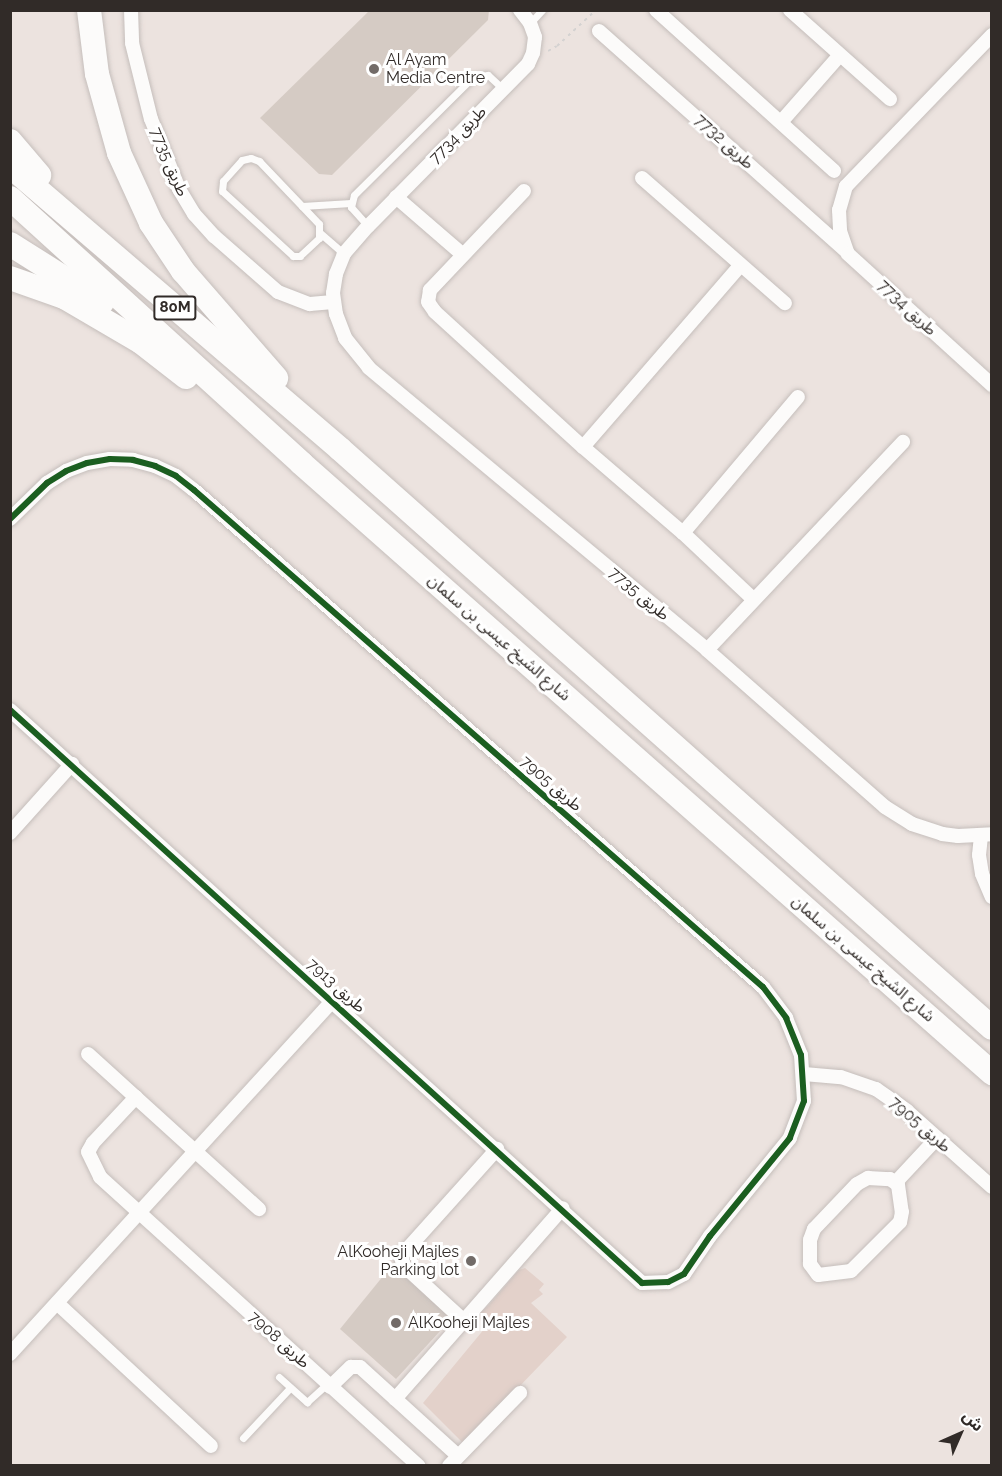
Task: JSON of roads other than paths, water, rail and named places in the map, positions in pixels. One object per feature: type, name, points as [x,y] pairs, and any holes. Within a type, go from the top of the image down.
[{"type":"highway","points":[[89,10],[97,74],[116,141],[151,224],[183,271],[220,315],[340,448]]},
{"type":"highway","points":[[10,141],[94,239]]},
{"type":"highway","name":"شارع الشيخ عيسى بن سلمان","points":[[10,166],[340,448],[992,1028]]},
{"type":"highway","name":"شارع الشيخ عيسى بن سلمان","points":[[10,198],[301,463],[992,1073]]},
{"type":"highway","points":[[10,219],[156,331]]},
{"type":"highway","points":[[10,244],[190,362]]},
{"type":"highway","points":[[10,278],[64,297],[141,342],[301,463]]},
{"type":"street","name":"طريق 7735","points":[[131,10],[132,43],[151,119],[176,183],[190,208],[214,236],[278,292],[310,304],[333,302]]},
{"type":"street","points":[[520,10],[530,23]]},
{"type":"street","points":[[790,10],[890,99]]},
{"type":"street","points":[[665,13],[834,171]]},
{"type":"street","name":"طريق 7734","points":[[345,252],[396,197],[504,90],[531,59],[535,45],[530,23]]},
{"type":"street","name":"طريق 7732","points":[[599,31],[848,254]]},
{"type":"street","points":[[848,254],[840,231],[839,210],[846,186],[992,35]]},
{"type":"street","points":[[781,122],[840,56]]},
{"type":"street","points":[[642,178],[785,303]]},
{"type":"street","points":[[524,191],[430,290],[428,302],[435,312],[583,447],[683,533],[753,598]]},
{"type":"street","points":[[396,197],[462,254]]},
{"type":"street","name":"طريق 7735","points":[[345,252],[336,274],[333,302],[345,338],[369,368],[707,650],[898,816],[942,834],[986,835],[979,855],[982,874],[992,897]]},
{"type":"street","name":"طريق 7734","points":[[848,254],[992,385]]},
{"type":"street","points":[[583,447],[740,266]]},
{"type":"street","points":[[683,533],[798,397]]},
{"type":"street","points":[[707,650],[753,598],[903,442]]},
{"type":"street","name":"طريق 7905","points":[[10,519],[46,483],[66,471],[87,463],[110,459],[133,460],[155,466],[176,476],[763,987],[776,1002],[795,1036],[804,1074],[801,1114],[790,1138],[711,1236],[684,1274],[668,1282],[642,1283]]},
{"type":"street","name":"طريق 7913","points":[[10,710],[563,1208],[642,1283]]},
{"type":"street","points":[[10,833],[72,764]]},
{"type":"street","points":[[10,1354],[332,1001]]},
{"type":"street","points":[[88,1054],[259,1209]]},
{"type":"street","name":"طريق 7905","points":[[804,1074],[841,1077],[876,1089],[892,1099],[992,1187]]},
{"type":"street","name":"طريق 7908","points":[[136,1097],[93,1143],[88,1152],[100,1177],[419,1466]]},
{"type":"street","points":[[896,1182],[937,1138]]},
{"type":"street","points":[[464,1321],[403,1265],[401,1256],[497,1149]]},
{"type":"street","points":[[887,1178],[896,1182],[900,1190],[902,1212],[898,1224],[851,1271],[825,1276],[815,1273],[810,1264],[810,1240],[817,1225],[860,1181],[887,1178]]},
{"type":"street","points":[[395,1399],[563,1208]]},
{"type":"street","points":[[57,1304],[211,1446]]},
{"type":"street","points":[[329,1385],[354,1366],[360,1367],[454,1458],[520,1393]]},
{"type":"lane","points":[[530,23],[542,10]]},
{"type":"lane","points":[[368,226],[354,212],[351,203],[354,195],[473,77],[488,75],[504,90]]},
{"type":"lane","points":[[321,233],[303,254],[293,256],[225,194],[221,184],[243,160],[255,159],[303,206],[319,224],[321,233],[345,252]]},
{"type":"lane","points":[[303,206],[351,203]]},
{"type":"lane","points":[[279,1377],[308,1402],[329,1385]]},
{"type":"lane","points":[[243,1438],[291,1388]]},
{"type":"place","name":"Al Ayam Media Centre","points":[[374,69]]},
{"type":"place","name":"AlKooheji Majles Parking lot","points":[[471,1261]]},
{"type":"place","name":"AlKooheji Majles","points":[[396,1323]]}]
